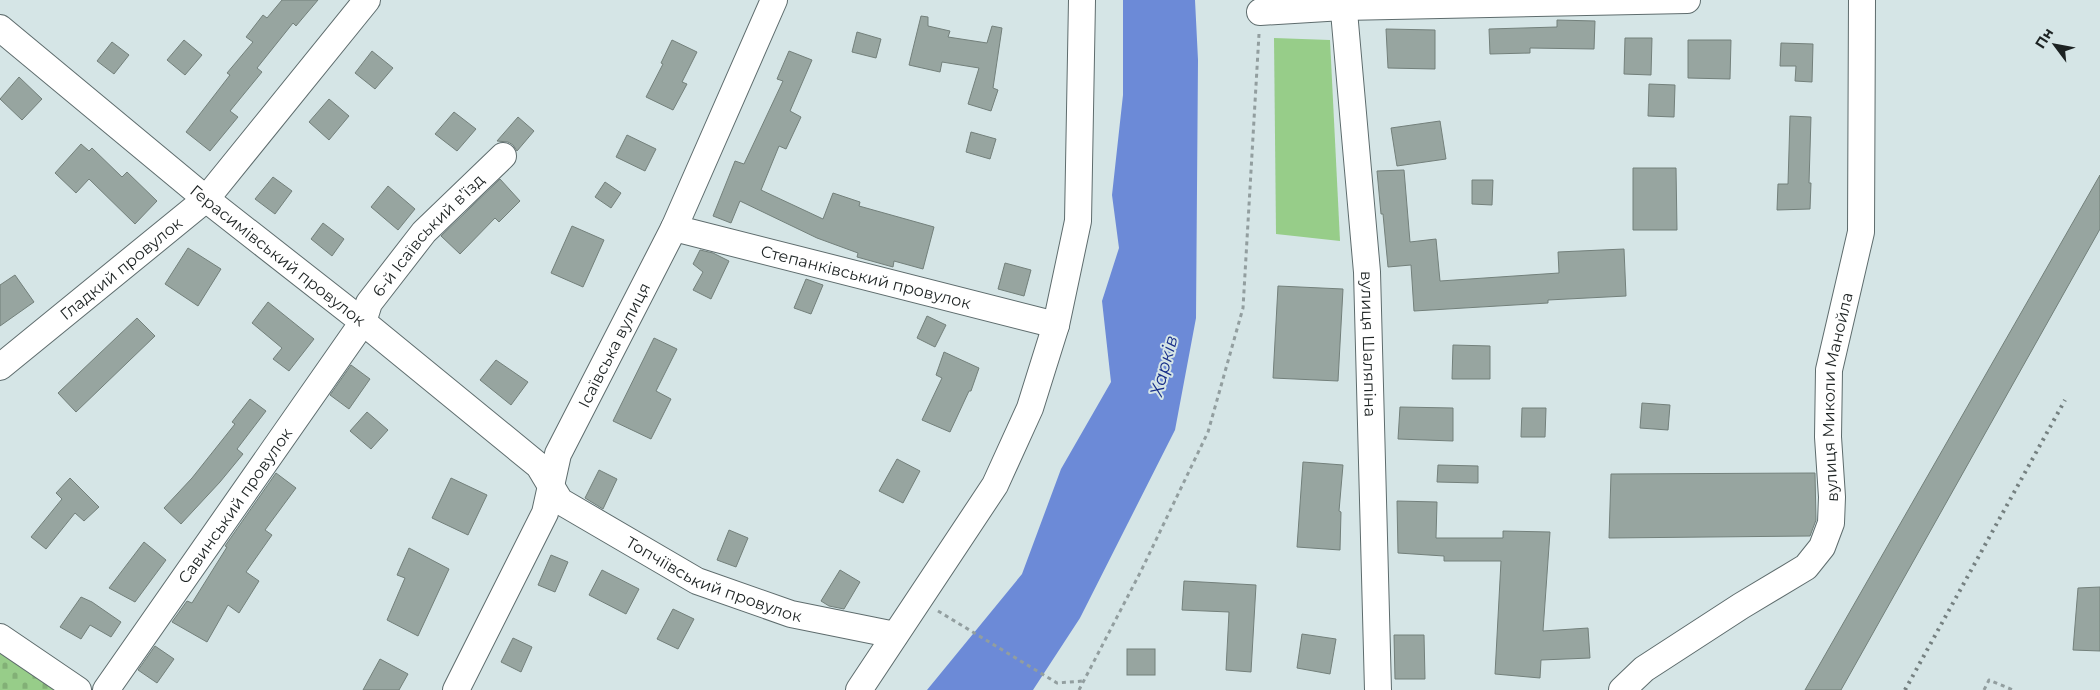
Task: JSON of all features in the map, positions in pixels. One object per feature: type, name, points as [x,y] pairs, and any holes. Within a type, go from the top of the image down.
[{"type":"street","name":"Гладкий провулок","points":[[0,367],[206,199],[367,0]]},
{"type":"street","name":"Ісаївська вулиця","points":[[456,690],[545,513],[558,454],[674,228],[774,0]]},
{"type":"street","points":[[859,690],[895,635],[922,599],[995,485],[1030,408],[1056,325],[1078,221],[1082,0]]},
{"type":"street","points":[[1260,12],[1343,4],[1687,0]]},
{"type":"street","name":"вулиця Миколи Манойла","points":[[1622,690],[1652,664],[1740,606],[1806,568],[1822,547],[1831,523],[1832,497],[1828,437],[1829,370],[1862,232],[1862,0]]},
{"type":"street","name":"вулиця Шаляпіна","points":[[1343,4],[1367,272],[1378,690]]},
{"type":"street","name":"Герасимівський провулок","points":[[0,28],[206,199],[363,322],[539,466],[551,485]]},
{"type":"street","name":"6-й Ісаївський в’їзд","points":[[363,322],[368,303],[424,232],[503,156]]},
{"type":"street","name":"Степанківський провулок","points":[[674,228],[1056,325]]},
{"type":"street","name":"Савинський провулок","points":[[106,690],[363,322]]},
{"type":"street","name":"Топчіївський провулок","points":[[551,485],[560,501],[697,581],[791,614],[895,635]]},
{"type":"street","points":[[0,637],[78,690]]},
{"type":"path","points":[[1079,690],[1141,571],[1208,432],[1243,308],[1260,12]]},
{"type":"path","points":[[954,622],[1057,683],[1083,681]]},
{"type":"path","points":[[1984,690],[1989,680],[2013,690]]},
{"type":"green space","points":[[1274,38],[1330,40],[1340,241],[1276,234]]},
{"type":"green space","points":[[0,643],[61,690],[0,690]]},
{"type":"water","name":"Харків","points":[[1123,0],[1195,0],[1198,60],[1196,318],[1175,430],[1080,618],[1033,690],[927,690],[1022,574],[1061,469],[1111,382],[1102,301],[1119,248],[1112,195],[1123,95]]},
{"type":"building","points":[[282,0],[318,0],[296,26],[293,23],[257,68],[262,72],[230,111],[238,117],[210,151],[186,132],[230,75],[227,73],[253,42],[246,37],[263,15],[267,18]]},
{"type":"building","points":[[921,16],[928,17],[928,26],[950,31],[948,37],[987,43],[992,26],[1002,28],[993,88],[998,90],[991,111],[968,104],[979,68],[942,62],[940,72],[909,65]]},
{"type":"building","points":[[1557,20],[1595,21],[1594,49],[1530,48],[1530,53],[1490,54],[1489,29],[1557,27]]},
{"type":"building","points":[[1386,29],[1435,30],[1435,69],[1388,68]]},
{"type":"building","points":[[857,32],[881,39],[876,58],[852,52]]},
{"type":"building","points":[[1625,38],[1652,38],[1651,75],[1624,74]]},
{"type":"building","points":[[184,40],[202,55],[185,75],[167,60]]},
{"type":"building","points":[[672,40],[697,52],[682,82],[687,84],[673,110],[646,97],[663,64],[661,63]]},
{"type":"building","points":[[1688,40],[1731,40],[1730,79],[1688,78]]},
{"type":"building","points":[[112,42],[129,55],[114,74],[97,61]]},
{"type":"building","points":[[1781,43],[1813,44],[1812,82],[1795,81],[1796,66],[1780,66]]},
{"type":"building","points":[[372,51],[393,68],[375,89],[355,73]]},
{"type":"building","points":[[789,51],[812,60],[790,111],[801,117],[786,149],[779,146],[761,190],[823,219],[833,193],[860,202],[859,206],[934,227],[923,269],[894,261],[893,267],[857,257],[858,253],[817,238],[740,201],[731,223],[713,216],[735,161],[744,164],[783,81],[777,79]]},
{"type":"building","points":[[19,77],[42,99],[22,120],[0,99]]},
{"type":"building","points":[[1649,84],[1675,85],[1674,117],[1648,116]]},
{"type":"building","points":[[329,99],[349,116],[329,140],[309,122]]},
{"type":"building","points":[[454,112],[476,129],[457,151],[435,134]]},
{"type":"building","points":[[1790,116],[1811,117],[1810,209],[1777,210],[1778,184],[1788,184]]},
{"type":"building","points":[[518,117],[534,131],[517,151],[508,142],[497,141]]},
{"type":"building","points":[[1440,121],[1446,159],[1397,166],[1391,128]]},
{"type":"building","points":[[971,132],[996,139],[990,159],[966,152]]},
{"type":"building","points":[[627,135],[656,149],[645,171],[616,157]]},
{"type":"building","points":[[81,144],[89,151],[92,148],[122,177],[127,172],[157,201],[135,224],[89,179],[76,193],[55,173]]},
{"type":"building","points":[[1633,168],[1676,168],[1677,230],[1633,230]]},
{"type":"building","points":[[1404,170],[1410,242],[1436,239],[1440,281],[1559,273],[1558,252],[1624,249],[1626,296],[1548,300],[1548,303],[1414,311],[1411,265],[1388,267],[1377,171]]},
{"type":"building","points":[[2100,175],[2100,229],[1841,690],[1805,690]]},
{"type":"building","points":[[273,177],[292,191],[275,214],[255,199]]},
{"type":"building","points":[[500,179],[520,201],[499,222],[495,218],[460,254],[441,236]]},
{"type":"building","points":[[1472,180],[1493,180],[1492,205],[1472,204]]},
{"type":"building","points":[[605,182],[621,193],[611,208],[595,197]]},
{"type":"building","points":[[388,186],[415,209],[398,230],[371,207]]},
{"type":"building","points":[[323,223],[344,239],[332,256],[311,239]]},
{"type":"building","points":[[572,226],[604,240],[583,287],[551,273]]},
{"type":"building","points":[[188,248],[221,269],[198,306],[165,284]]},
{"type":"building","points":[[700,250],[713,253],[729,261],[711,299],[693,290],[703,272],[693,264]]},
{"type":"building","points":[[1005,263],[1031,270],[1024,296],[998,289]]},
{"type":"building","points":[[15,275],[34,302],[0,326],[0,285]]},
{"type":"building","points":[[806,279],[823,285],[811,314],[794,308]]},
{"type":"building","points":[[1278,286],[1343,289],[1338,381],[1273,378]]},
{"type":"building","points":[[268,302],[314,339],[289,371],[273,359],[282,348],[252,323]]},
{"type":"building","points":[[927,316],[946,325],[935,347],[917,338]]},
{"type":"building","points":[[137,318],[155,336],[76,412],[58,393]]},
{"type":"building","points":[[654,338],[677,349],[656,391],[671,399],[651,439],[613,421]]},
{"type":"building","points":[[1453,345],[1490,346],[1490,379],[1452,379]]},
{"type":"building","points":[[944,352],[979,368],[971,391],[969,391],[950,432],[922,420],[942,378],[936,375]]},
{"type":"building","points":[[496,360],[528,382],[511,405],[480,380]]},
{"type":"building","points":[[351,365],[370,379],[349,409],[330,395]]},
{"type":"building","points":[[250,399],[266,411],[237,449],[243,454],[181,524],[164,508],[192,478],[235,424],[232,422]]},
{"type":"building","points":[[1642,403],[1670,405],[1668,430],[1640,428]]},
{"type":"building","points":[[1400,407],[1453,408],[1453,441],[1398,439]]},
{"type":"building","points":[[1522,408],[1546,408],[1545,437],[1521,437]]},
{"type":"building","points":[[367,412],[388,430],[371,449],[350,431]]},
{"type":"building","points":[[897,459],[920,471],[903,503],[879,491]]},
{"type":"building","points":[[1303,462],[1343,465],[1339,511],[1341,512],[1340,550],[1297,547]]},
{"type":"building","points":[[1438,465],[1478,466],[1478,483],[1437,482]]},
{"type":"building","points":[[599,470],[617,479],[603,509],[585,498]]},
{"type":"building","points":[[276,473],[296,488],[265,530],[272,535],[246,572],[259,581],[239,613],[228,605],[207,642],[172,622],[187,601],[192,603],[227,547],[225,546]]},
{"type":"building","points":[[1815,473],[1816,520],[1810,536],[1609,538],[1611,474]]},
{"type":"building","points":[[70,478],[99,507],[84,521],[75,513],[46,549],[31,537],[62,499],[56,493]]},
{"type":"building","points":[[451,478],[487,495],[468,535],[432,518]]},
{"type":"building","points":[[1397,501],[1437,502],[1436,538],[1503,538],[1503,531],[1550,532],[1543,631],[1588,628],[1590,658],[1541,660],[1540,678],[1495,674],[1501,561],[1444,561],[1444,556],[1398,553]]},
{"type":"building","points":[[729,530],[748,538],[736,567],[717,560]]},
{"type":"building","points":[[144,542],[166,560],[135,602],[109,588]]},
{"type":"building","points":[[409,548],[449,569],[418,636],[387,620],[405,578],[397,575]]},
{"type":"building","points":[[551,555],[568,562],[555,592],[538,585]]},
{"type":"building","points":[[602,570],[639,589],[626,614],[589,595]]},
{"type":"building","points":[[840,570],[860,582],[844,609],[829,606],[821,601]]},
{"type":"building","points":[[1184,581],[1256,585],[1251,672],[1226,670],[1229,612],[1182,610]]},
{"type":"building","points":[[2100,587],[2100,651],[2073,650],[2078,588]]},
{"type":"building","points":[[81,597],[92,602],[121,622],[111,637],[90,625],[81,639],[60,627]]},
{"type":"building","points":[[673,609],[694,619],[678,649],[657,639]]},
{"type":"building","points":[[1302,634],[1336,639],[1330,674],[1297,668]]},
{"type":"building","points":[[1394,635],[1424,635],[1425,679],[1395,679]]},
{"type":"building","points":[[513,638],[532,647],[521,672],[501,662]]},
{"type":"building","points":[[155,646],[174,659],[157,683],[138,670]]},
{"type":"building","points":[[1127,649],[1155,649],[1155,675],[1127,675]]},
{"type":"building","points":[[380,659],[408,674],[399,690],[363,690]]},
{"type":"railway","points":[[1905,690],[2065,400]]}]
